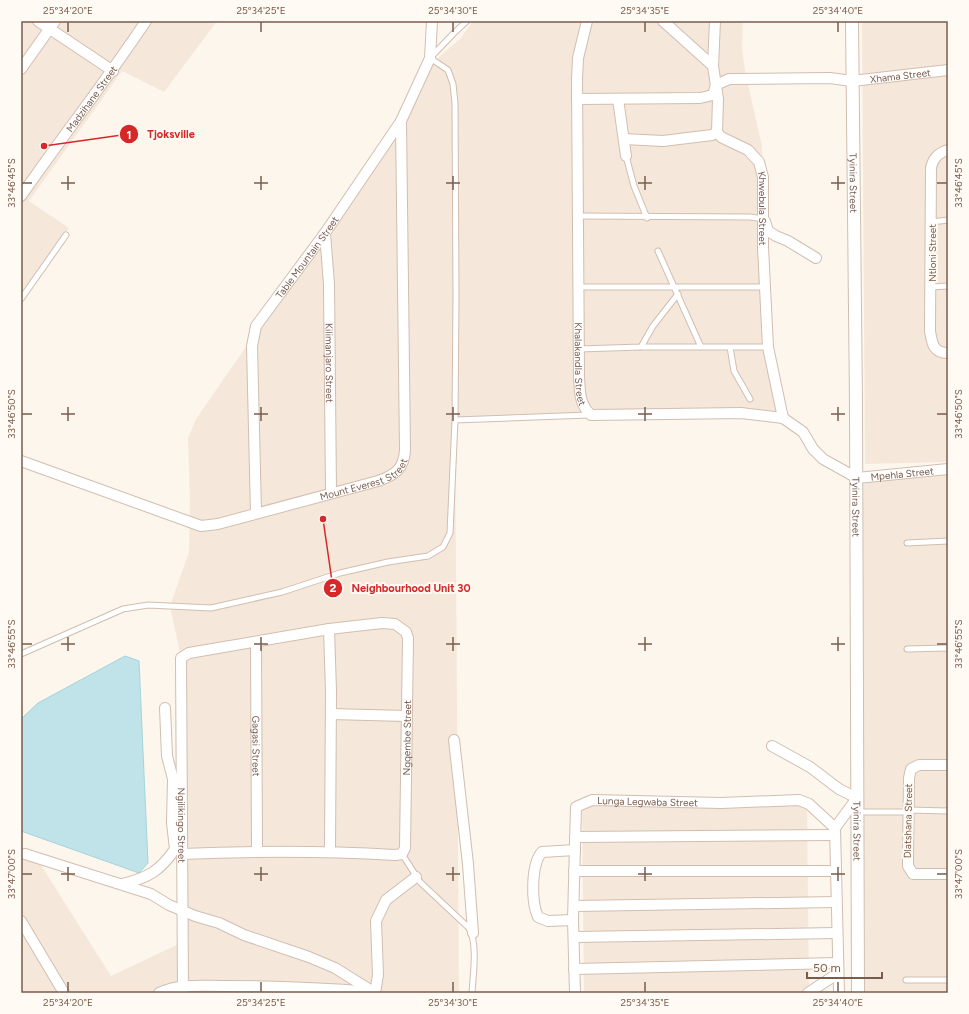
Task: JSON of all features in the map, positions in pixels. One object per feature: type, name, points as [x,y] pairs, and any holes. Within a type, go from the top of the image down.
[{"type":"street","points":[[38,21],[52,25],[113,71]]},
{"type":"street","name":"Madzihane Street","points":[[21,196],[79,114],[113,71],[146,21]]},
{"type":"street","name":"Table Mountain Street","points":[[256,513],[252,346],[256,326],[326,233],[401,121],[430,58],[432,21]]},
{"type":"street","name":"Khalakandla Street","points":[[587,21],[578,58],[579,349],[581,401],[584,408],[591,415],[741,413],[783,418],[803,432],[813,449],[823,459],[856,478]]},
{"type":"street","points":[[663,21],[713,66]]},
{"type":"street","points":[[624,139],[663,141],[712,135],[717,132],[716,85],[713,66],[714,21]]},
{"type":"street","name":"Tyinira Street","points":[[852,21],[858,993]]},
{"type":"street","points":[[21,69],[52,25]]},
{"type":"street","name":"Xhama Street","points":[[716,85],[729,79],[830,78],[852,81],[948,70]]},
{"type":"street","points":[[578,99],[700,98],[713,95],[716,85]]},
{"type":"street","points":[[618,99],[626,156]]},
{"type":"street","name":"Mount Everest Street","points":[[21,461],[201,526],[218,524],[390,476],[399,470],[404,458],[404,283],[401,121]]},
{"type":"street","name":"Khwebula Street","points":[[717,132],[721,137],[748,150],[759,162],[763,177],[765,287],[768,347],[783,418]]},
{"type":"street","name":"Ntloni Street","points":[[948,150],[942,152],[932,161],[931,168],[932,287],[930,331],[932,342],[937,351],[948,354]]},
{"type":"street","points":[[764,219],[768,230],[816,258]]},
{"type":"street","name":"Kilimanjaro Street","points":[[326,233],[329,284],[331,492]]},
{"type":"street","name":"Mpehla Street","points":[[856,478],[948,469]]},
{"type":"street","name":"Ngqembe Street","points":[[181,658],[189,653],[330,629],[388,623],[395,624],[406,632],[408,638],[405,848],[402,854]]},
{"type":"street","points":[[330,629],[330,851]]},
{"type":"street","name":"Gagasi Street","points":[[256,642],[257,851]]},
{"type":"street","name":"Ngilikingo Street","points":[[181,658],[183,990]]},
{"type":"street","points":[[122,884],[152,874],[165,864],[175,849],[172,823],[173,779],[168,756],[165,708]]},
{"type":"street","points":[[331,714],[406,716]]},
{"type":"street","points":[[454,740],[469,876],[473,934]]},
{"type":"street","points":[[772,746],[810,768],[839,789],[857,798],[835,832],[837,974],[839,993]]},
{"type":"street","name":"Dlatshana Street","points":[[948,765],[919,765],[911,769],[909,778],[908,811],[908,862],[910,871],[913,874],[948,874]]},
{"type":"street","name":"Lunga Legwaba Street","points":[[575,993],[573,920],[576,807],[592,800],[721,803],[799,800],[810,804],[835,832]]},
{"type":"street","points":[[575,837],[835,832]]},
{"type":"street","points":[[573,920],[548,921],[538,917],[535,911],[533,887],[537,858],[542,852],[575,850]]},
{"type":"street","points":[[182,854],[257,851],[330,851],[395,855],[402,854]]},
{"type":"street","points":[[24,854],[151,894],[183,911],[219,923],[267,944],[322,962],[335,968],[375,993]]},
{"type":"street","points":[[574,871],[836,872]]},
{"type":"street","points":[[375,993],[378,975],[376,921],[386,900],[416,877]]},
{"type":"street","points":[[574,906],[836,902]]},
{"type":"street","points":[[21,921],[64,993]]},
{"type":"street","points":[[574,937],[837,933]]},
{"type":"street","points":[[574,969],[837,962]]},
{"type":"street","points":[[808,993],[837,974]]},
{"type":"street","points":[[159,993],[169,988],[183,990],[375,993]]},
{"type":"lane","points":[[21,654],[123,609],[148,605],[211,608],[282,592],[340,573],[388,562],[428,556],[443,547],[450,533],[454,420],[456,296],[455,103],[453,84],[448,70],[430,58],[467,21]]},
{"type":"lane","points":[[626,156],[634,186],[647,218]]},
{"type":"lane","points":[[578,216],[647,218],[750,217],[764,219]]},
{"type":"lane","points":[[932,222],[948,220]]},
{"type":"lane","points":[[21,298],[66,235]]},
{"type":"lane","points":[[658,251],[676,287],[701,347]]},
{"type":"lane","points":[[932,287],[948,286]]},
{"type":"lane","points":[[579,287],[765,287]]},
{"type":"lane","points":[[641,347],[653,326],[678,294]]},
{"type":"lane","points":[[579,349],[641,347],[768,347]]},
{"type":"lane","points":[[730,347],[734,371],[750,400]]},
{"type":"lane","points":[[454,420],[591,415]]},
{"type":"lane","points":[[907,543],[948,541]]},
{"type":"lane","points":[[907,649],[948,648]]},
{"type":"lane","points":[[857,812],[948,810]]},
{"type":"lane","points":[[402,854],[416,877],[426,889],[470,928],[473,934],[474,943],[472,993]]},
{"type":"lane","points":[[906,980],[948,980]]},
{"type":"shaded area","points":[[21,21],[217,21],[164,92],[122,71],[29,201],[69,228],[21,295]]},
{"type":"shaded area","points":[[473,21],[743,21],[742,47],[745,71],[762,146],[768,347],[784,418],[739,414],[455,420],[459,993],[21,993],[21,847],[32,851],[111,976],[183,942],[181,658],[170,606],[189,552],[190,500],[188,438],[196,419],[401,121],[423,71],[460,39]]},
{"type":"shaded area","points":[[862,21],[948,21],[948,462],[865,464]]},
{"type":"shaded area","points":[[948,473],[948,993],[865,993],[864,808],[857,798],[862,481]]},
{"type":"shaded area","points":[[807,803],[809,993],[584,993],[582,806]]},
{"type":"water","points":[[125,656],[139,661],[148,863],[139,873],[21,831],[21,719],[38,703]]},
{"type":"place","name":"Tjoksville","points":[[44,146]]},
{"type":"place","name":"Neighbourhood Unit 30","points":[[323,519]]}]
